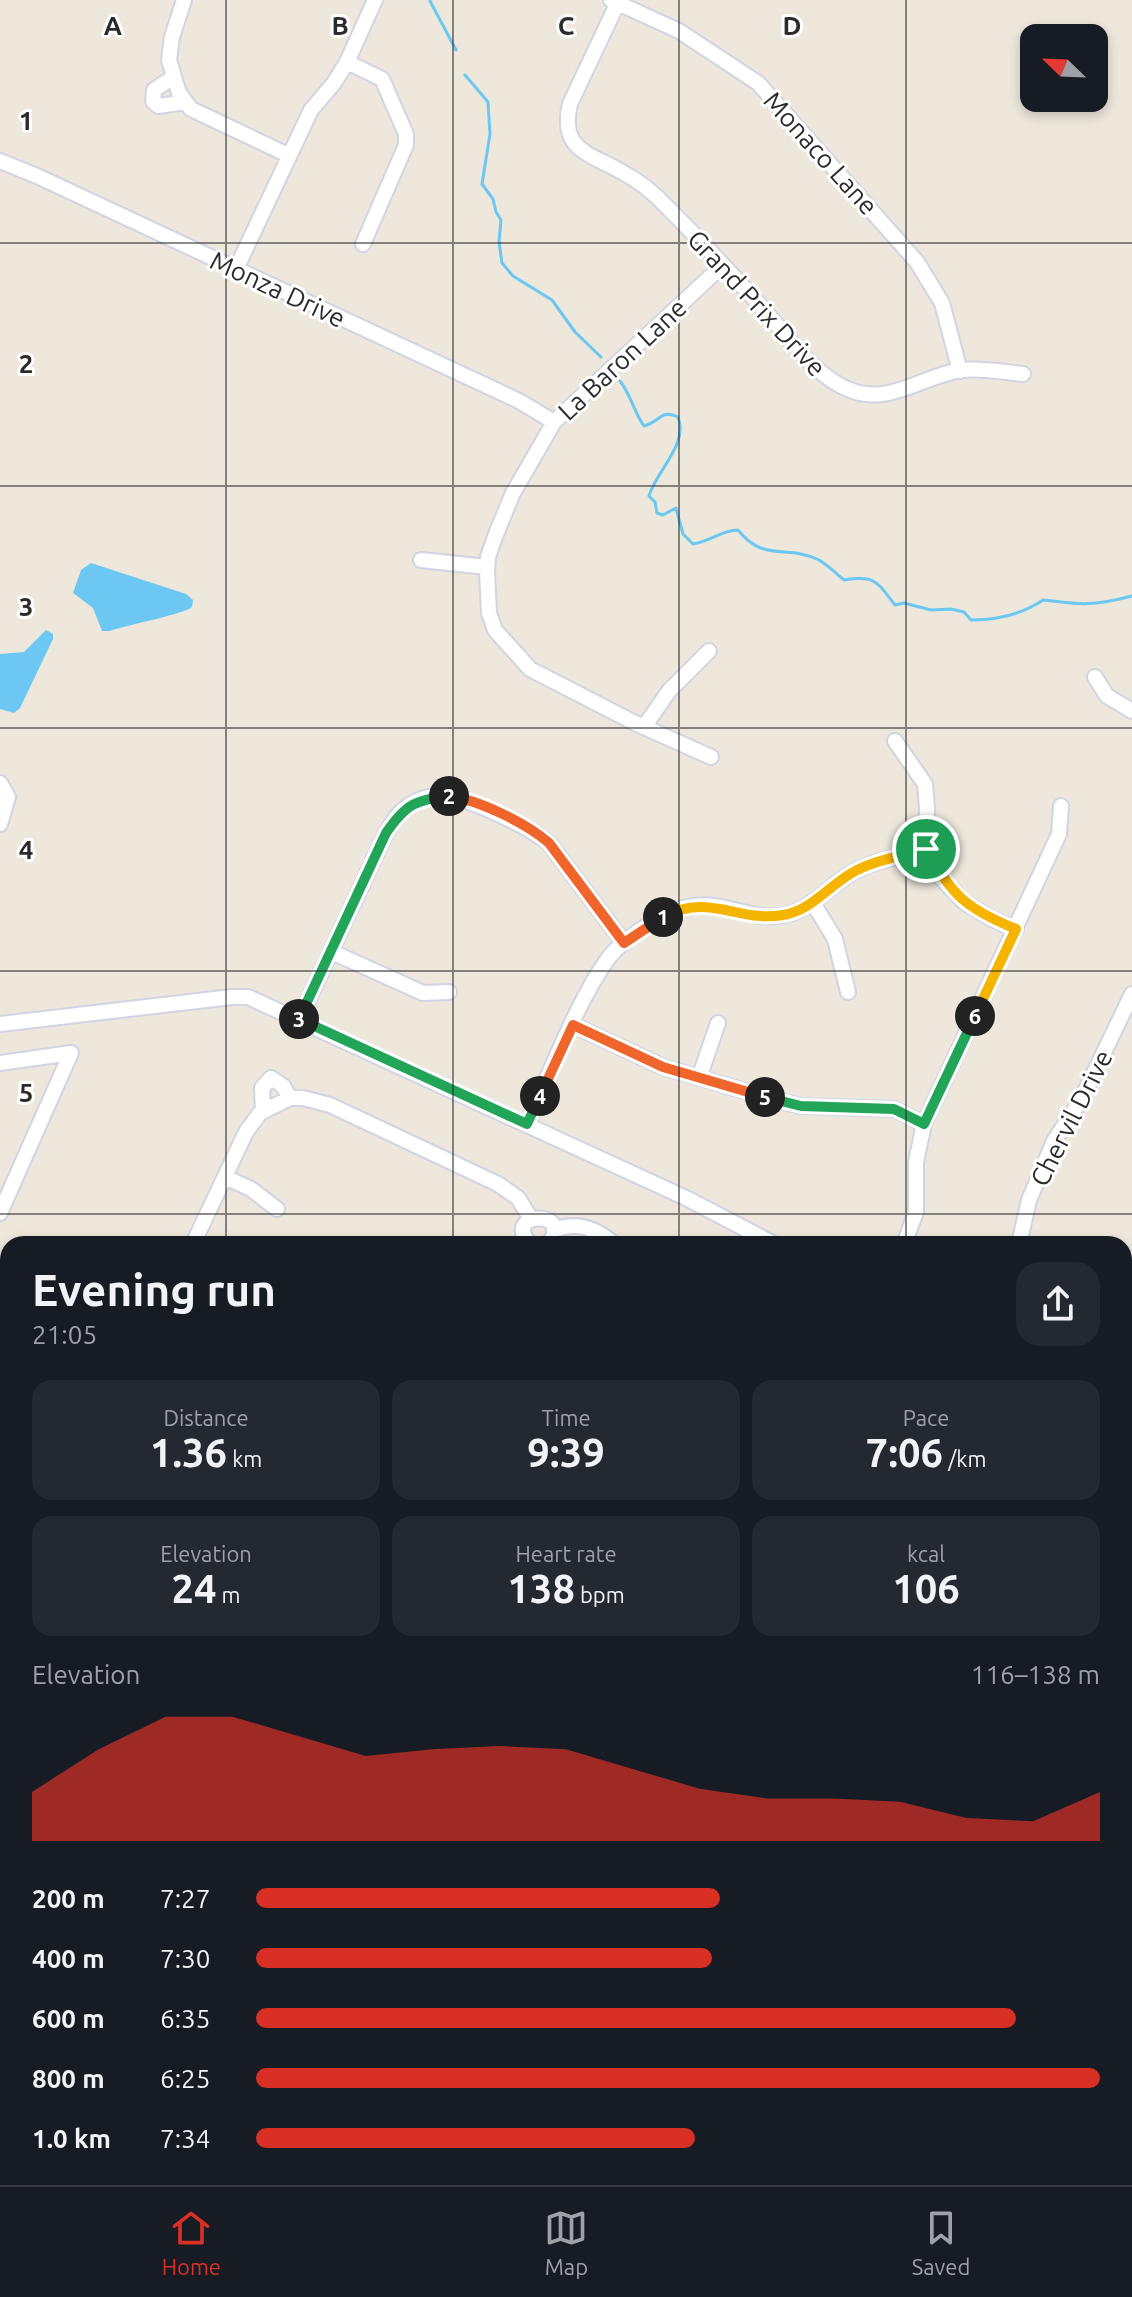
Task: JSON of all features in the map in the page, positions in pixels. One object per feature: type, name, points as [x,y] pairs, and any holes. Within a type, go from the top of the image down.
[{"type":"street","points":[[184,0],[172,37],[169,60],[172,78],[186,102],[191,109],[210,119],[288,155]]},
{"type":"street","points":[[236,269],[311,110],[347,62],[375,0]]},
{"type":"street","name":"Grand Prix Drive","points":[[616,1],[570,104],[567,133],[584,152],[625,173],[654,194],[828,380],[852,392],[889,393],[960,371],[1023,374]]},
{"type":"street","name":"Monaco Lane","points":[[616,1],[679,31],[758,83],[917,262],[942,303],[960,371]]},
{"type":"street","points":[[347,62],[382,79],[406,134],[403,156],[363,244]]},
{"type":"street","points":[[172,78],[154,90],[153,101],[158,106],[186,102]]},
{"type":"street","name":"Monza Drive","points":[[0,161],[519,401],[554,422]]},
{"type":"street","name":"La Baron Lane","points":[[711,757],[530,669],[495,630],[489,613],[487,567],[496,534],[513,493],[554,422],[723,265]]},
{"type":"street","points":[[421,560],[487,567]]},
{"type":"street","points":[[644,727],[669,691],[709,651]]},
{"type":"street","points":[[1095,677],[1107,696],[1132,711]]},
{"type":"street","points":[[895,741],[925,784],[926,849],[953,893],[992,919],[1016,929]]},
{"type":"street","points":[[0,783],[8,797],[0,824]]},
{"type":"street","points":[[299,1020],[386,833],[401,812],[421,799],[451,796],[483,807],[537,833],[549,843],[624,943]]},
{"type":"street","points":[[907,1236],[916,1212],[916,1162],[924,1124],[1059,834],[1061,806]]},
{"type":"street","points":[[527,1124],[608,958],[624,943],[667,914],[694,906],[718,907],[762,917],[785,915],[813,903],[852,872],[926,849]]},
{"type":"street","points":[[813,903],[835,939],[848,992]]},
{"type":"street","points":[[332,952],[423,993],[449,992]]},
{"type":"street","name":"Chervil Drive","points":[[1021,1236],[1029,1200],[1054,1141],[1081,1100],[1132,994]]},
{"type":"street","points":[[0,1024],[248,997],[686,1198],[753,1236]]},
{"type":"street","points":[[699,1078],[718,1023]]},
{"type":"street","points":[[573,1025],[663,1067],[699,1078],[801,1106],[894,1109],[924,1124]]},
{"type":"street","points":[[0,1063],[71,1053],[0,1213]]},
{"type":"street","points":[[263,1111],[262,1088],[271,1078],[283,1086],[290,1098]]},
{"type":"street","points":[[197,1236],[246,1132],[263,1111],[290,1098],[330,1105],[498,1184],[518,1198],[531,1219]]},
{"type":"street","points":[[225,1177],[251,1189],[277,1209]]},
{"type":"street","points":[[526,1236],[524,1229],[531,1219],[537,1217],[546,1219],[554,1230],[553,1236]]},
{"type":"street","points":[[554,1230],[584,1226],[605,1236]]},
{"type":"water","points":[[91,563],[186,594],[193,600],[192,607],[102,631],[93,608],[73,593],[81,570]]},
{"type":"water","points":[[46,630],[53,634],[53,639],[20,708],[14,713],[0,709],[0,654],[24,652]]},
{"type":"waterway","points":[[430,1],[456,50]]},
{"type":"waterway","points":[[465,75],[488,102],[490,134],[482,184],[493,199],[501,220],[499,242],[502,263],[513,276],[552,300],[575,332],[601,357]]},
{"type":"waterway","points":[[620,381],[644,426],[664,415],[678,417],[680,427],[676,447],[649,496],[655,502],[657,513],[663,515],[676,508],[683,534],[693,544],[738,530],[748,540],[767,550],[807,555],[819,560],[844,580],[875,582],[895,605],[904,603],[931,610],[951,609],[964,612],[971,620],[1009,616],[1043,600],[1088,604],[1132,596]]},
{"type":"route","points":[[451,796],[469,800],[537,833],[549,843],[624,943],[667,914],[694,906],[718,907],[762,917],[785,915],[813,903],[852,872],[926,849],[953,893],[992,919],[1016,929],[924,1124],[894,1109],[801,1106],[772,1099],[663,1067],[573,1025],[527,1124],[299,1020],[386,833],[401,812],[421,799],[451,796]]}]
